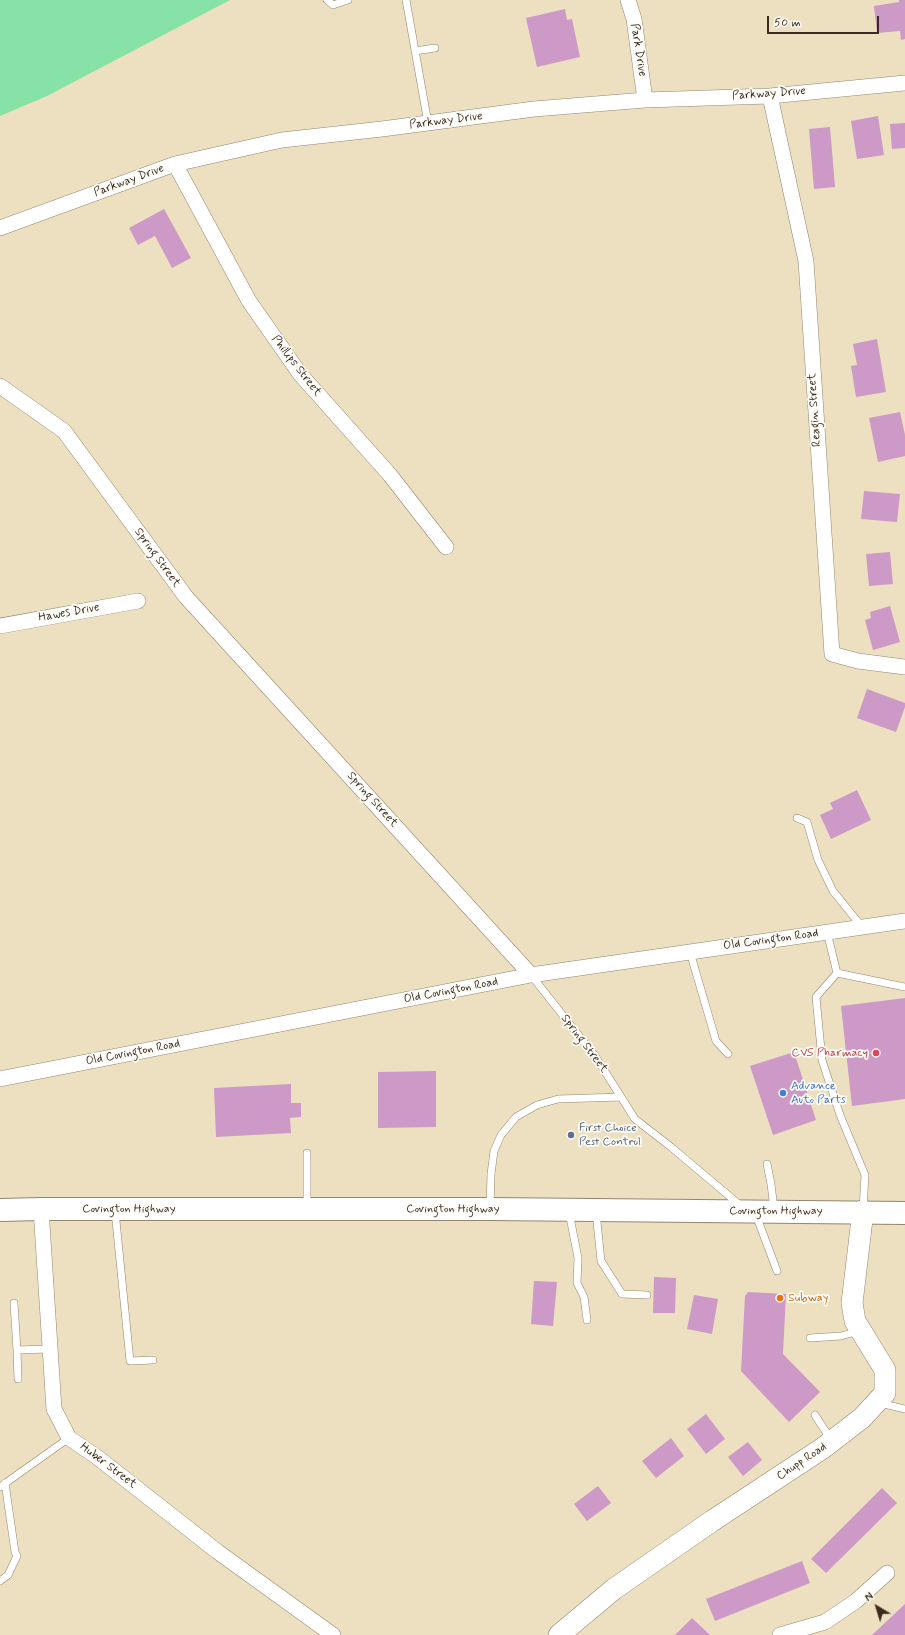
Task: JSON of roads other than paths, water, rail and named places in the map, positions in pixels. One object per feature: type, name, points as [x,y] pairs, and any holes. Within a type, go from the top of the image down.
[{"type":"main road","name":"Covington Highway","points":[[0,1210],[490,1209],[905,1213]]},
{"type":"street","name":"Park Drive","points":[[628,0],[634,20],[645,100]]},
{"type":"street","name":"Parkway Drive","points":[[0,228],[175,164],[282,140],[534,109],[645,100],[770,96],[905,83]]},
{"type":"street","name":"Reagin Street","points":[[770,96],[806,261],[832,654],[858,661],[905,667]]},
{"type":"street","name":"Phillips Street","points":[[175,164],[249,301],[291,362],[390,475],[446,547]]},
{"type":"street","name":"Spring Street","points":[[0,386],[64,431],[186,597],[531,975]]},
{"type":"street","name":"Hawes Drive","points":[[0,626],[138,601]]},
{"type":"street","name":"Old Covington Road","points":[[0,1079],[531,975],[905,921]]},
{"type":"street","name":"Huber Street","points":[[41,1209],[54,1410],[68,1438],[97,1456],[218,1552],[333,1635]]},
{"type":"street","name":"Chupp Road","points":[[559,1635],[614,1589],[712,1520],[772,1482],[832,1441],[862,1418],[884,1393],[885,1370],[855,1321],[852,1303],[863,1212]]},
{"type":"street","points":[[780,1635],[825,1622],[856,1600],[887,1573]]},
{"type":"lane","points":[[327,0],[333,5],[348,0]]},
{"type":"lane","points":[[406,0],[428,123]]},
{"type":"lane","points":[[415,50],[435,48]]},
{"type":"lane","points":[[797,818],[807,822],[818,860],[832,892],[862,927]]},
{"type":"lane","points":[[827,932],[837,973]]},
{"type":"lane","points":[[690,952],[716,1040],[728,1054]]},
{"type":"lane","points":[[837,973],[905,987]]},
{"type":"lane","points":[[837,973],[816,997],[822,1060],[840,1115],[865,1175],[863,1212]]},
{"type":"lane","name":"Spring Street","points":[[531,975],[595,1056],[635,1119],[759,1211]]},
{"type":"lane","points":[[490,1209],[490,1174],[494,1151],[501,1135],[516,1117],[537,1105],[558,1099],[621,1097]]},
{"type":"lane","points":[[307,1210],[308,1153]]},
{"type":"lane","points":[[766,1164],[771,1184],[759,1211],[778,1271]]},
{"type":"lane","points":[[115,1209],[130,1361],[153,1360]]},
{"type":"lane","points":[[568,1210],[578,1258],[577,1283],[584,1297],[587,1320]]},
{"type":"lane","points":[[596,1210],[601,1261],[622,1294],[647,1295]]},
{"type":"lane","points":[[14,1303],[18,1379]]},
{"type":"lane","points":[[810,1338],[841,1336],[861,1330]]},
{"type":"lane","points":[[17,1350],[50,1349]]},
{"type":"lane","points":[[876,1403],[905,1409]]},
{"type":"lane","points":[[815,1415],[832,1441]]},
{"type":"lane","points":[[0,1581],[8,1575],[17,1556],[14,1552],[3,1485],[68,1438]]},
{"type":"place","name":"CVS Pharmacy","points":[[876,1053]]},
{"type":"place","name":"Advance Auto Parts","points":[[783,1093]]},
{"type":"place","name":"First Choice Pest Control","points":[[571,1135]]},
{"type":"place","name":"Subway","points":[[780,1298]]}]
